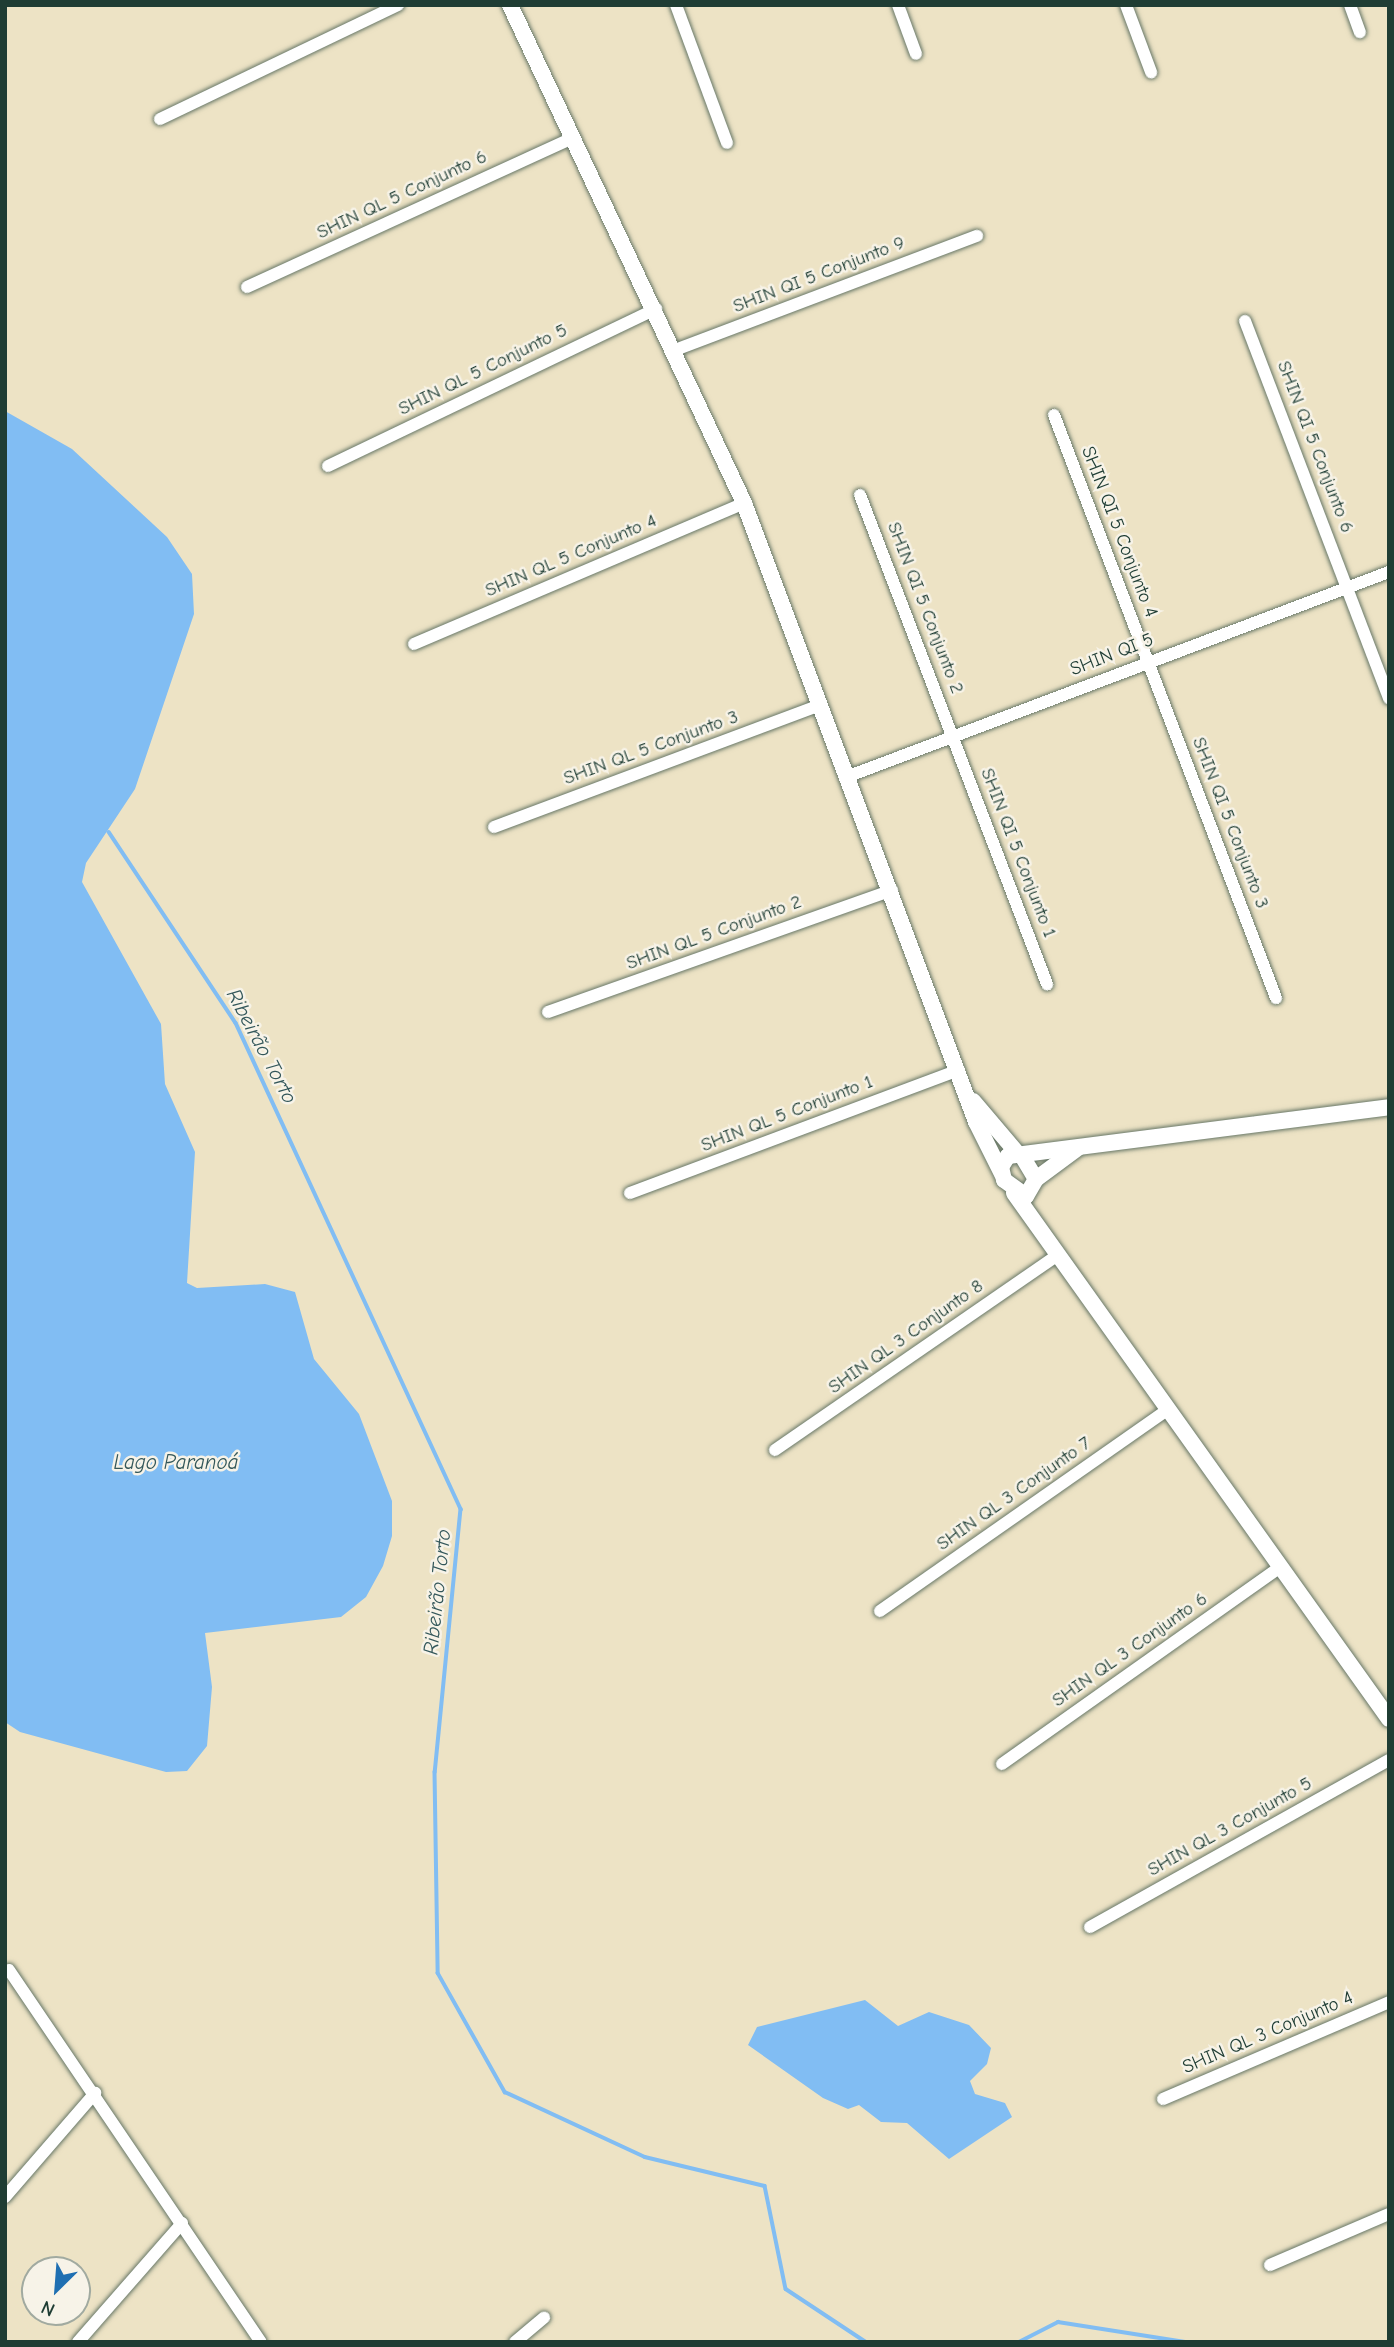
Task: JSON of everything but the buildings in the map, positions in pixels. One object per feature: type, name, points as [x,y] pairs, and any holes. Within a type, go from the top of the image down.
[{"type":"street","points":[[160,119],[397,5]]},
{"type":"street","points":[[510,5],[656,309],[744,503],[958,1070],[1002,1174],[1389,1719]]},
{"type":"street","points":[[676,5],[727,144]]},
{"type":"street","points":[[898,5],[916,54]]},
{"type":"street","points":[[1126,5],[1151,72]]},
{"type":"street","points":[[1350,5],[1360,32]]},
{"type":"street","name":"SHIN QL 5 Conjunto 6","points":[[247,287],[573,138]]},
{"type":"street","name":"SHIN QI 5 Conjunto 9","points":[[675,350],[977,236]]},
{"type":"street","name":"SHIN QL 5 Conjunto 5","points":[[328,466],[656,309]]},
{"type":"street","name":"SHIN QI 5 Conjunto 6","points":[[1245,321],[1389,698]]},
{"type":"street","name":"SHIN QI 5 Conjunto 4","points":[[1054,415],[1148,662]]},
{"type":"street","name":"SHIN QI 5 Conjunto 2","points":[[860,495],[953,736]]},
{"type":"street","name":"SHIN QL 5 Conjunto 4","points":[[414,643],[744,503]]},
{"type":"street","name":"SHIN QI 5","points":[[849,776],[1389,572]]},
{"type":"street","name":"SHIN QI 5 Conjunto 3","points":[[1148,662],[1276,998]]},
{"type":"street","name":"SHIN QL 5 Conjunto 3","points":[[494,827],[821,705]]},
{"type":"street","name":"SHIN QI 5 Conjunto 1","points":[[953,736],[1047,984]]},
{"type":"street","name":"SHIN QL 5 Conjunto 2","points":[[548,1012],[892,890]]},
{"type":"street","name":"SHIN QL 5 Conjunto 1","points":[[630,1193],[958,1070]]},
{"type":"street","points":[[968,1096],[1021,1156],[1034,1186],[1050,1240]]},
{"type":"street","points":[[1002,1174],[1003,1160],[1021,1156],[1389,1107]]},
{"type":"street","points":[[1014,1193],[1034,1186],[1078,1148]]},
{"type":"street","name":"SHIN QL 3 Conjunto 8","points":[[775,1450],[1059,1255]]},
{"type":"street","name":"SHIN QL 3 Conjunto 7","points":[[880,1611],[1169,1409]]},
{"type":"street","name":"SHIN QL 3 Conjunto 6","points":[[1002,1764],[1280,1567]]},
{"type":"street","name":"SHIN QL 3 Conjunto 5","points":[[1090,1927],[1389,1760]]},
{"type":"street","points":[[7,1970],[95,2093],[261,2342]]},
{"type":"street","name":"SHIN QL 3 Conjunto 4","points":[[1163,2099],[1389,2003]]},
{"type":"street","points":[[5,2197],[95,2093]]},
{"type":"street","points":[[1270,2265],[1389,2214]]},
{"type":"street","points":[[78,2342],[182,2223]]},
{"type":"street","points":[[515,2342],[544,2318]]},
{"type":"water","name":"Lago Paranoá","points":[[5,411],[72,449],[167,537],[192,574],[194,614],[135,789],[86,863],[82,882],[161,1024],[165,1084],[195,1152],[187,1283],[197,1288],[265,1284],[295,1292],[314,1359],[359,1414],[392,1501],[392,1536],[383,1566],[366,1597],[341,1617],[205,1633],[212,1687],[207,1746],[187,1771],[166,1772],[20,1732],[5,1722]]},
{"type":"water","points":[[865,2000],[898,2026],[929,2012],[969,2025],[991,2048],[987,2064],[970,2081],[975,2094],[1005,2103],[1012,2117],[949,2159],[907,2123],[881,2122],[859,2105],[848,2109],[823,2098],[748,2045],[757,2027]]},
{"type":"waterway","name":"Ribeirão Torto","points":[[109,832],[236,1023],[461,1509],[435,1772],[438,1973],[505,2092],[645,2157],[765,2186],[786,2289],[866,2342]]},
{"type":"waterway","name":"Ribeirão Torto","points":[[1019,2342],[1058,2322],[1186,2342]]}]
